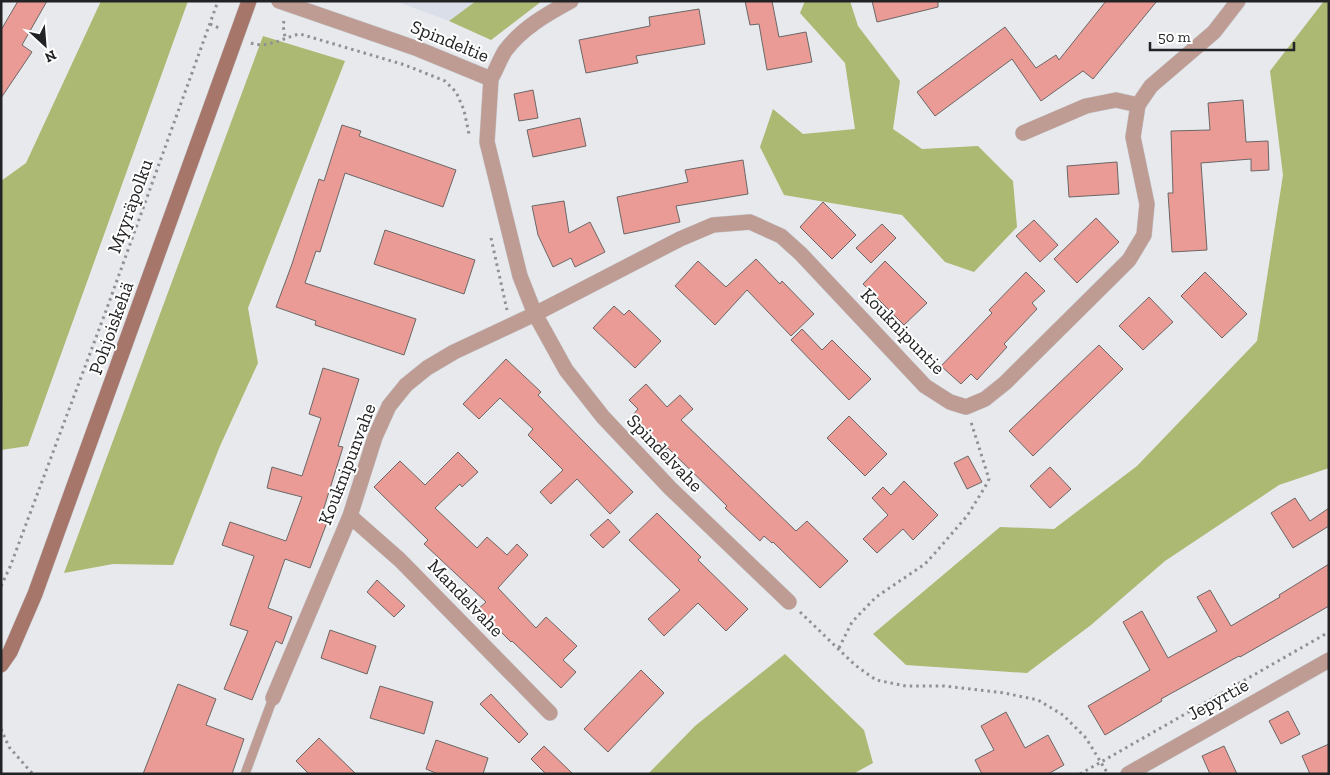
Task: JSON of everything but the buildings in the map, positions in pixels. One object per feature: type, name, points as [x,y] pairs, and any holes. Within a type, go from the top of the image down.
[{"type":"main road","name":"Pohjoiskehä","points":[[1,666],[10,652],[35,594],[133,327],[249,1]]},
{"type":"street","name":"Spindeltie","points":[[279,1],[418,49],[491,79],[487,142],[520,276],[535,314]]},
{"type":"street","points":[[491,79],[505,51],[526,30],[551,12],[571,1]]},
{"type":"street","points":[[966,407],[985,399],[1005,383],[1129,260],[1144,235],[1147,204],[1133,138],[1138,105],[1151,86],[1214,32],[1238,1]]},
{"type":"street","points":[[1023,133],[1086,106],[1116,100],[1138,105]]},
{"type":"street","name":"Kouknipuntie","points":[[535,314],[713,224],[750,222],[781,236],[801,254],[925,386],[950,402],[966,407]]},
{"type":"street","name":"Kouknipunvahe","points":[[273,698],[350,516],[375,437],[389,406],[406,385],[427,368],[454,352],[535,314]]},
{"type":"street","name":"Spindelvahe","points":[[535,314],[566,370],[603,417],[670,488],[789,602]]},
{"type":"street","name":"Mandelvahe","points":[[350,516],[400,560],[550,713]]},
{"type":"street","name":"Jepyrtie","points":[[1128,774],[1329,660]]},
{"type":"lane","points":[[246,774],[273,698]]},
{"type":"path","name":"Myyräpolku","points":[[1,586],[10,567],[104,318],[218,1]]},
{"type":"path","points":[[210,24],[255,45],[270,45],[286,37],[300,34],[405,65],[445,80],[456,92],[464,110],[470,138]]},
{"type":"path","points":[[490,232],[510,326]]},
{"type":"path","points":[[1,393],[1,402]]},
{"type":"path","points":[[839,648],[852,622],[876,597],[925,564],[968,516],[985,487],[989,478],[966,407]]},
{"type":"path","points":[[789,602],[855,665],[876,680],[906,686],[944,686],[1004,692],[1038,700],[1063,715],[1086,738],[1108,774]]},
{"type":"path","points":[[1080,774],[1329,632]]},
{"type":"path","points":[[1,729],[10,747],[34,774]]},
{"type":"shaded area","points":[[395,1],[476,1],[449,21]]},
{"type":"green space","points":[[101,1],[188,1],[28,446],[1,450],[1,181],[26,163]]},
{"type":"green space","points":[[476,1],[542,1],[491,40],[449,21]]},
{"type":"green space","points":[[805,1],[850,1],[858,26],[900,81],[893,129],[922,149],[978,146],[1013,181],[1017,227],[974,272],[945,262],[902,215],[784,195],[760,147],[773,109],[803,134],[855,129],[845,63],[800,13]]},
{"type":"green space","points":[[1324,1],[1329,1],[1329,468],[1279,485],[1165,561],[1091,625],[1027,673],[906,665],[873,634],[1000,527],[1054,529],[1137,466],[1257,341],[1283,175],[1270,71]]},
{"type":"green space","points":[[263,36],[345,61],[248,308],[258,363],[220,446],[173,565],[113,564],[64,573]]},
{"type":"green space","points":[[785,654],[864,730],[873,763],[853,774],[648,774],[695,726]]}]
